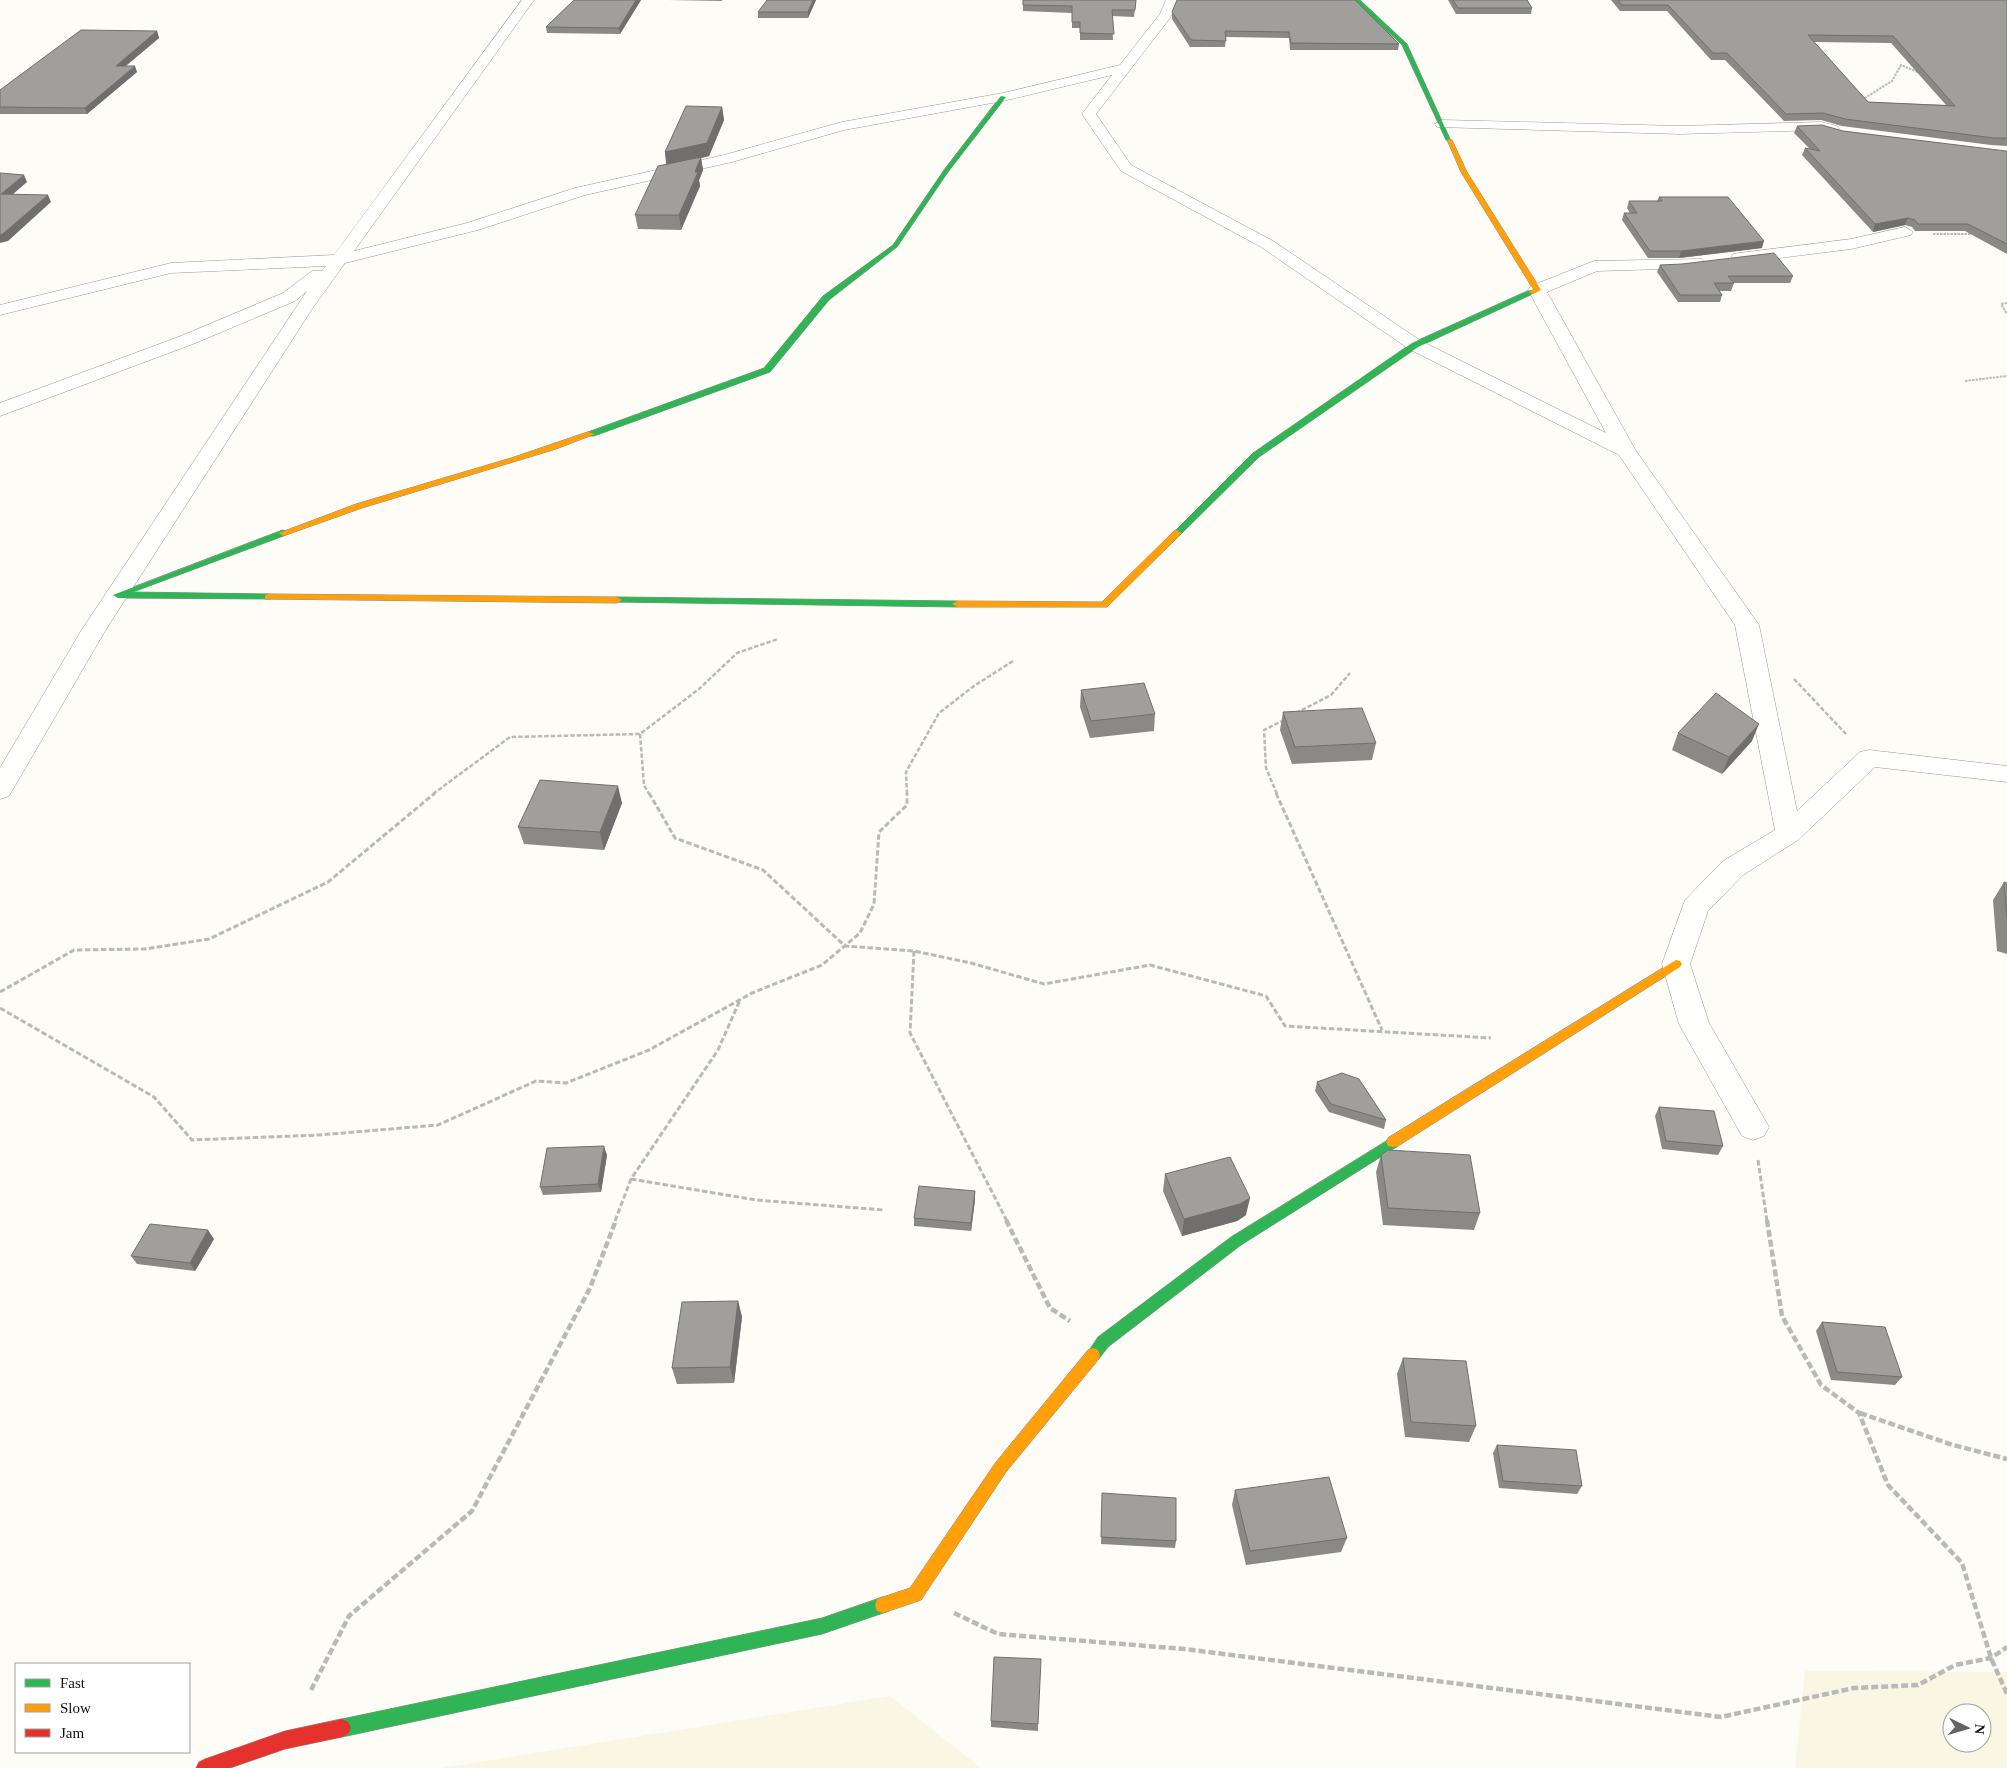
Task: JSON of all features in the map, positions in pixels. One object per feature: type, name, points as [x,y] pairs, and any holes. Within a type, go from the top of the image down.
[{"type":"street","points":[[0,790],[93,631],[337,260],[528,0]]},
{"type":"street","points":[[1172,0],[1166,15],[1089,114],[1126,168],[1267,244],[1415,345],[1626,451]]},
{"type":"street","points":[[1357,0],[1404,44],[1464,172],[1537,290],[1626,451],[1747,626],[1789,834]]},
{"type":"street","points":[[0,310],[171,268],[337,260],[472,226],[580,191],[727,159],[842,126],[1004,97],[1125,68]]},
{"type":"street","points":[[118,595],[340,511],[524,458],[767,370],[826,298],[895,246],[946,171],[1004,97]]},
{"type":"street","points":[[1442,124],[1680,130],[1821,126],[1850,133]]},
{"type":"street","points":[[118,595],[1104,605],[1256,455],[1415,345],[1594,266],[1679,265],[1851,244],[1905,232]]},
{"type":"street","points":[[0,410],[187,340],[289,297],[337,260]]},
{"type":"street","points":[[1753,1127],[1694,1024],[1676,964],[1695,907],[1733,868],[1789,834],[1869,758],[2007,774]]},
{"type":"street","points":[[205,1768],[285,1740],[822,1626],[915,1594],[1001,1467],[1103,1342],[1236,1241],[1676,964]]},
{"type":"path","points":[[1901,65],[1918,66]]},
{"type":"path","points":[[1901,65],[1926,77]]},
{"type":"path","points":[[1867,104],[1865,98],[1890,83],[1900,73],[1901,65]]},
{"type":"path","points":[[1905,232],[1955,236],[1981,233]]},
{"type":"path","points":[[2007,303],[2001,304],[2007,314]]},
{"type":"path","points":[[1965,381],[2007,376]]},
{"type":"path","points":[[0,992],[74,950],[145,949],[209,939],[328,882],[442,787],[510,737],[640,734],[700,689],[737,654],[778,639]]},
{"type":"path","points":[[0,1008],[154,1097],[192,1140],[319,1135],[438,1125],[536,1081],[566,1083],[649,1050],[740,1000],[822,965],[860,933],[874,904],[879,832],[907,805],[906,772],[925,737],[939,713],[974,686],[1013,661]]},
{"type":"path","points":[[1350,673],[1330,695],[1264,730],[1266,768],[1298,846],[1382,1030]]},
{"type":"path","points":[[1791,675],[1869,758]]},
{"type":"path","points":[[640,734],[644,785],[675,838],[763,870],[845,946],[914,951],[971,963],[1044,984],[1150,964],[1266,996],[1285,1026],[1382,1030],[1549,1043]]},
{"type":"path","points":[[914,951],[910,1033],[950,1106],[1050,1308],[1103,1342]]},
{"type":"path","points":[[285,1740],[350,1616],[472,1511],[590,1288],[631,1179],[718,1050],[740,1000]]},
{"type":"path","points":[[1753,1127],[1782,1316],[1821,1385],[1859,1413],[1952,1445],[2007,1459]]},
{"type":"path","points":[[631,1179],[756,1200],[884,1210]]},
{"type":"path","points":[[1859,1413],[1888,1485],[1962,1563],[1991,1658],[2007,1694]]},
{"type":"path","points":[[915,1594],[998,1634],[1184,1649],[1721,1717],[1854,1688],[1918,1684],[1955,1664],[1991,1658],[2007,1647]]},
{"type":"shaded area","points":[[1805,1671],[2007,1672],[2007,1768],[1795,1768]]},
{"type":"shaded area","points":[[890,1696],[981,1768],[441,1768]]},
{"type":"building","points":[[574,0],[636,0],[619,28],[546,27]]},
{"type":"building","points":[[767,0],[813,0],[808,12],[758,12]]},
{"type":"building","points":[[1023,0],[1136,0],[1135,10],[1112,10],[1114,34],[1080,33],[1080,22],[1072,22],[1072,6],[1023,5]]},
{"type":"building","points":[[1177,0],[1355,0],[1399,44],[1291,43],[1289,32],[1225,31],[1226,41],[1191,40],[1172,12]]},
{"type":"building","points":[[1453,0],[1527,0],[1532,8],[1458,8]]},
{"type":"building","points":[[1618,0],[2007,0],[2007,138],[1994,138],[1845,119],[1823,113],[1786,114],[1727,53],[1713,53],[1668,5],[1622,5]],"holes":[[[1808,35],[1893,36],[1955,106],[1868,102]]]},
{"type":"building","points":[[81,30],[157,31],[116,66],[135,66],[85,108],[0,107],[0,90]]},
{"type":"building","points":[[686,106],[722,107],[707,143],[665,152]]},
{"type":"building","points":[[1822,125],[1843,131],[2006,151],[2007,244],[1968,224],[1918,224],[1915,220],[1908,218],[1875,224],[1805,148],[1820,151],[1797,126]]},
{"type":"building","points":[[701,157],[695,172],[698,172],[679,215],[635,215],[658,166]]},
{"type":"building","points":[[0,173],[24,175],[1,194],[48,195],[0,235]]},
{"type":"building","points":[[1659,197],[1728,197],[1764,241],[1681,251],[1650,251],[1624,213],[1637,213],[1629,201],[1662,201]]},
{"type":"building","points":[[1774,253],[1793,276],[1728,276],[1734,283],[1714,283],[1722,295],[1680,295],[1660,265],[1682,264]]},
{"type":"building","points":[[1144,683],[1155,714],[1091,721],[1081,690]]},
{"type":"building","points":[[1716,693],[1759,724],[1729,757],[1678,733]]},
{"type":"building","points":[[1362,708],[1376,743],[1295,747],[1283,712]]},
{"type":"building","points":[[540,780],[618,786],[600,832],[518,827]]},
{"type":"building","points":[[2004,882],[2007,883],[2007,918]]},
{"type":"building","points":[[1342,1073],[1359,1079],[1386,1120],[1331,1104],[1317,1082]]},
{"type":"building","points":[[1659,1107],[1714,1111],[1723,1146],[1666,1141]]},
{"type":"building","points":[[604,1146],[598,1184],[540,1187],[547,1148]]},
{"type":"building","points":[[1388,1150],[1470,1155],[1480,1213],[1388,1208],[1381,1155]]},
{"type":"building","points":[[1230,1157],[1250,1198],[1240,1204],[1184,1219],[1165,1174]]},
{"type":"building","points":[[919,1186],[975,1191],[971,1223],[914,1218]]},
{"type":"building","points":[[150,1224],[208,1230],[190,1263],[131,1256]]},
{"type":"building","points":[[738,1301],[730,1367],[672,1368],[682,1302]]},
{"type":"building","points":[[1822,1322],[1885,1327],[1902,1377],[1837,1372]]},
{"type":"building","points":[[1403,1358],[1466,1361],[1476,1426],[1411,1422]]},
{"type":"building","points":[[1497,1445],[1576,1450],[1582,1486],[1503,1481]]},
{"type":"building","points":[[1329,1477],[1347,1538],[1250,1551],[1235,1490]]},
{"type":"building","points":[[1102,1493],[1176,1498],[1176,1541],[1101,1537]]},
{"type":"building","points":[[994,1657],[1041,1659],[1038,1724],[991,1721]]},
{"type":"traffic: fast","points":[[1357,0],[1404,44],[1449,140]]},
{"type":"traffic: fast","points":[[591,434],[767,370],[826,298],[895,246],[946,171],[1003,97]]},
{"type":"traffic: fast","points":[[1177,533],[1256,455],[1415,345],[1533,292]]},
{"type":"traffic: fast","points":[[268,597],[118,595],[283,533]]},
{"type":"traffic: fast","points":[[617,600],[957,604]]},
{"type":"traffic: fast","points":[[1093,1355],[1103,1342],[1236,1241],[1393,1142]]},
{"type":"traffic: fast","points":[[342,1728],[822,1626],[883,1605]]},
{"type":"traffic: slow","points":[[1449,140],[1464,172],[1537,290],[1533,292]]},
{"type":"traffic: slow","points":[[283,533],[359,506],[514,460],[591,434]]},
{"type":"traffic: slow","points":[[957,604],[1104,605],[1177,533]]},
{"type":"traffic: slow","points":[[268,597],[617,600]]},
{"type":"traffic: slow","points":[[1393,1142],[1676,964]]},
{"type":"traffic: slow","points":[[883,1605],[915,1594],[1001,1467],[1093,1355]]},
{"type":"traffic: jam","points":[[205,1768],[285,1740],[342,1728]]}]
